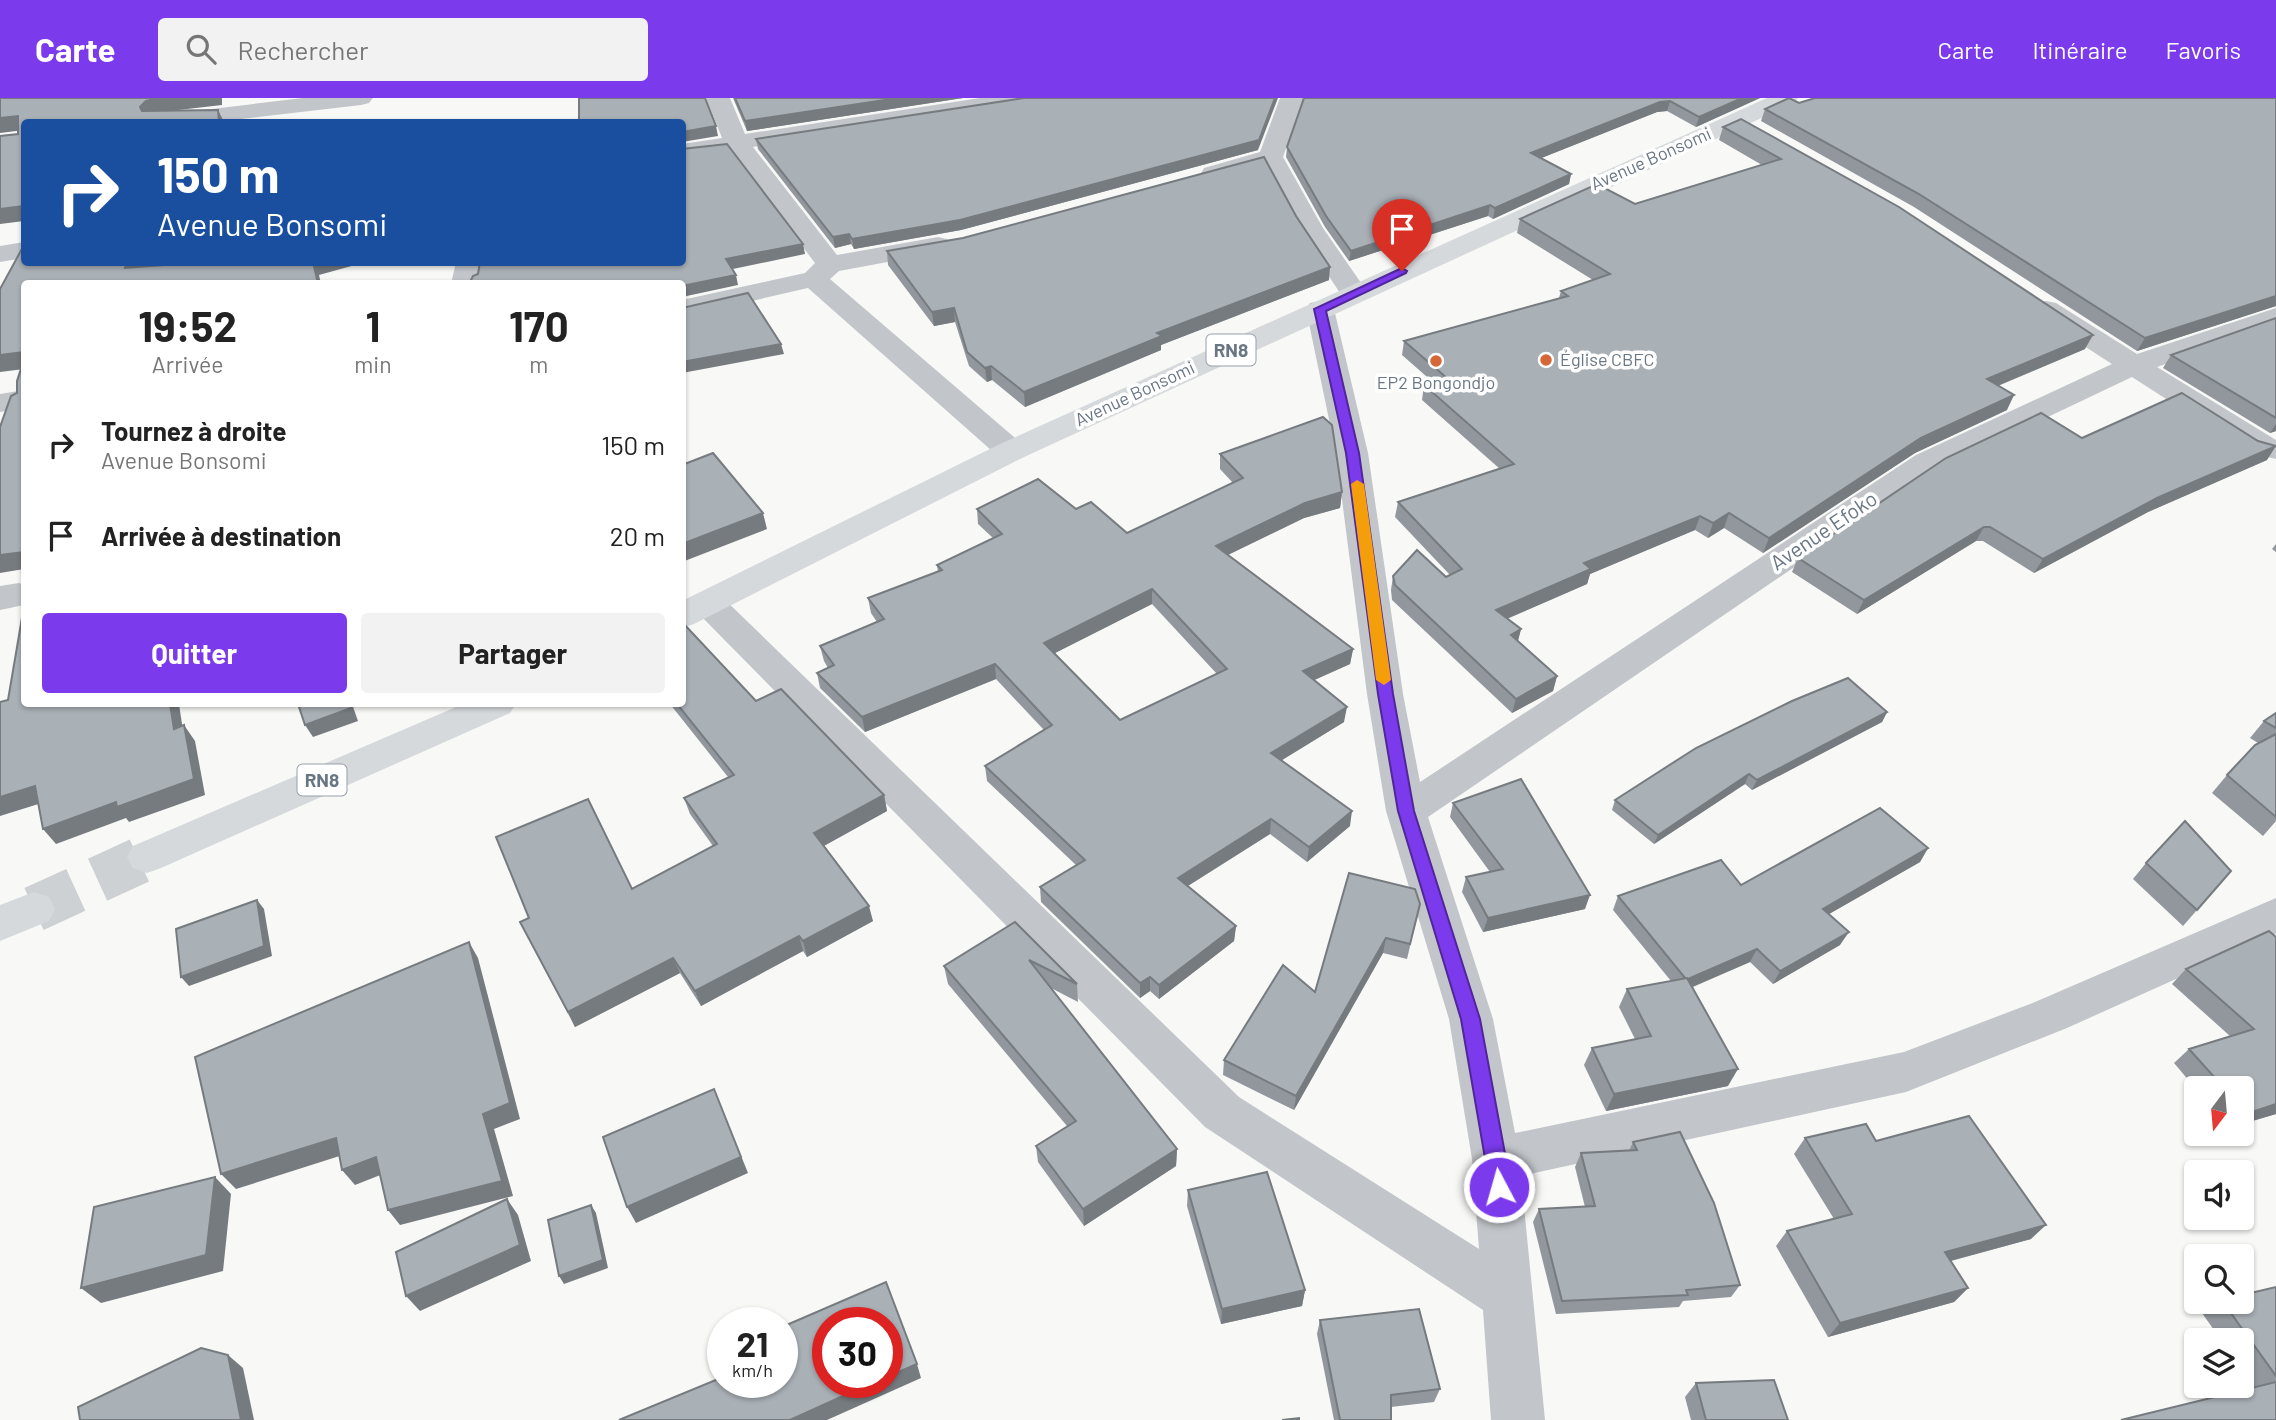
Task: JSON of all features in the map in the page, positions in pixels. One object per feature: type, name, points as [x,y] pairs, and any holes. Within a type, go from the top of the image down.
[{"type":"main road","name":"Avenue Bonsomi","points":[[696,610],[1011,451],[1354,293],[1749,127],[1786,98]]},
{"type":"main road","name":"RN8","points":[[147,857],[486,707]]},
{"type":"street","points":[[186,119],[361,98]]},
{"type":"street","points":[[718,98],[736,142],[822,272],[1011,451]]},
{"type":"street","points":[[686,150],[1025,98]]},
{"type":"street","points":[[1292,98],[1271,156],[1310,228],[1354,293]]},
{"type":"street","points":[[1191,178],[1271,156]]},
{"type":"street","points":[[686,308],[822,272],[964,241]]},
{"type":"street","points":[[0,254],[21,250]]},
{"type":"street","points":[[2024,295],[2261,446],[2276,450]]},
{"type":"street","points":[[1320,309],[1352,453],[1385,694],[1406,811],[1471,1019],[1496,1159],[1518,1420]]},
{"type":"street","name":"Avenue Efoko","points":[[1406,811],[1927,462],[2134,365],[2276,316]]},
{"type":"street","points":[[0,403],[21,400]]},
{"type":"street","points":[[696,610],[1222,1112],[1508,1297]]},
{"type":"street","points":[[1496,1159],[1906,1072],[2051,1016],[2276,915]]},
{"type":"building","points":[[0,98],[159,98],[146,101],[140,107],[142,111],[218,110],[219,119],[21,119],[21,206],[0,209],[0,136],[18,134],[18,116],[0,118]]},
{"type":"building","points":[[579,98],[705,98],[716,126],[686,131],[686,119],[579,119]]},
{"type":"building","points":[[735,98],[898,98],[745,121]]},
{"type":"building","points":[[1024,98],[1275,98],[1259,140],[960,220],[852,239],[849,234],[833,237],[756,139]]},
{"type":"building","points":[[1304,98],[1742,98],[1699,117],[1670,101],[1660,102],[1531,153],[1571,174],[1495,208],[1490,205],[1351,251],[1326,216],[1287,147]]},
{"type":"building","points":[[1789,98],[1799,103],[1815,98],[2276,98],[2276,296],[2145,338],[1919,194],[1765,109]]},
{"type":"building","points":[[1741,119],[1899,207],[2093,335],[1987,379],[2014,395],[1921,438],[1769,538],[1729,513],[1713,523],[1700,516],[1584,563],[1591,569],[1496,610],[1521,629],[1511,635],[1557,676],[1516,699],[1395,585],[1393,576],[1417,550],[1446,577],[1462,569],[1398,502],[1514,464],[1424,385],[1447,378],[1404,341],[1568,296],[1561,291],[1610,274],[1520,219],[1597,184],[1635,204],[1781,159],[1723,127]]},
{"type":"building","points":[[727,144],[803,244],[726,259],[736,275],[686,285],[686,280],[471,280],[478,274],[479,266],[686,266],[686,149]]},
{"type":"building","points":[[1264,157],[1296,216],[1330,267],[1157,333],[1162,336],[1024,392],[991,366],[985,368],[967,352],[954,308],[932,312],[887,251],[963,238]]},
{"type":"building","points":[[21,250],[21,266],[314,266],[317,280],[21,280],[21,352],[0,355],[0,289]]},
{"type":"building","points":[[748,293],[781,344],[686,361],[686,307]]},
{"type":"building","points":[[2276,318],[2276,418],[2171,355]]},
{"type":"building","points":[[21,369],[21,552],[0,555],[0,427],[11,396],[17,393]]},
{"type":"building","points":[[2182,393],[2258,441],[2276,446],[2157,498],[2043,559],[1990,527],[1984,527],[1864,600],[1798,558],[1946,458],[2041,413],[2082,438]]},
{"type":"building","points":[[1323,417],[1332,425],[1342,492],[1305,503],[1216,546],[1353,649],[1303,671],[1347,707],[1271,753],[1352,811],[1309,847],[1271,819],[1178,878],[1236,926],[1159,985],[1150,977],[1140,983],[1040,887],[1085,860],[985,766],[1052,725],[995,664],[862,717],[817,673],[834,665],[820,646],[884,619],[868,598],[942,570],[937,565],[1002,534],[977,509],[1038,479],[1076,509],[1091,502],[1127,533],[1243,478],[1220,454]],"holes":[[[1152,589],[1227,669],[1120,720],[1044,643]]]},
{"type":"building","points":[[713,453],[763,513],[686,542],[686,463]]},
{"type":"building","points":[[21,624],[21,707],[170,707],[174,729],[184,725],[194,779],[117,807],[116,802],[43,829],[35,786],[0,797],[0,702],[8,700]]},
{"type":"building","points":[[686,626],[756,701],[781,689],[884,795],[814,833],[869,906],[803,941],[799,936],[695,991],[673,958],[568,1012],[520,922],[529,918],[496,837],[588,799],[632,889],[717,844],[684,798],[734,775],[679,707],[686,707]]},
{"type":"building","points":[[1848,678],[1887,712],[1757,780],[1749,774],[1658,835],[1615,800],[1696,748],[1792,701]]},
{"type":"building","points":[[299,707],[351,708],[305,725]]},
{"type":"building","points":[[2276,713],[2276,728],[2264,721]]},
{"type":"building","points":[[2276,734],[2276,817],[2227,775],[2255,745]]},
{"type":"building","points":[[1521,779],[1590,895],[1488,918],[1466,877],[1503,869],[1453,803]]},
{"type":"building","points":[[1880,808],[1928,848],[1823,909],[1849,932],[1780,971],[1757,949],[1685,978],[1618,896],[1721,860],[1741,885]]},
{"type":"building","points":[[2185,821],[2231,871],[2197,910],[2146,863]]},
{"type":"building","points":[[1349,873],[1415,889],[1420,904],[1410,944],[1386,938],[1296,1096],[1224,1060],[1283,965],[1315,992]]},
{"type":"building","points":[[257,900],[264,946],[181,977],[176,929]]},
{"type":"building","points":[[1015,922],[1077,984],[1029,960],[1177,1149],[1083,1209],[1036,1146],[1076,1121],[944,966]]},
{"type":"building","points":[[2269,931],[2276,937],[2276,1104],[2254,1111],[2254,1076],[2213,1076],[2189,1049],[2254,1029],[2186,969]]},
{"type":"building","points":[[469,942],[510,1103],[483,1114],[502,1181],[388,1210],[376,1157],[342,1170],[336,1138],[221,1174],[195,1057]]},
{"type":"building","points":[[1687,978],[1738,1069],[1614,1094],[1592,1048],[1651,1036],[1627,989]]},
{"type":"building","points":[[714,1089],[741,1157],[627,1207],[603,1137]]},
{"type":"building","points":[[1969,1116],[2046,1225],[1945,1252],[1968,1288],[1840,1323],[1787,1231],[1852,1214],[1805,1138],[1866,1124],[1876,1141]]},
{"type":"building","points":[[1680,1132],[1714,1203],[1740,1285],[1686,1290],[1688,1295],[1562,1301],[1539,1209],[1595,1206],[1581,1153],[1637,1150],[1633,1142]]},
{"type":"building","points":[[1267,1172],[1305,1290],[1222,1309],[1188,1190]]},
{"type":"building","points":[[215,1177],[206,1255],[81,1288],[94,1207]]},
{"type":"building","points":[[507,1199],[520,1245],[406,1296],[396,1252]]},
{"type":"building","points":[[591,1205],[603,1260],[559,1276],[548,1220]]},
{"type":"building","points":[[886,1282],[895,1307],[828,1307]]},
{"type":"building","points":[[2276,1287],[2276,1376],[2254,1345],[2254,1328],[2242,1328],[2232,1314],[2254,1314],[2254,1292]]},
{"type":"building","points":[[1419,1309],[1440,1389],[1391,1395],[1391,1420],[1340,1420],[1320,1320]]},
{"type":"building","points":[[812,1314],[812,1398],[839,1398],[790,1420],[619,1420],[707,1384],[707,1398],[798,1398],[798,1320]]},
{"type":"building","points":[[903,1327],[917,1364],[903,1370]]},
{"type":"building","points":[[201,1348],[228,1355],[241,1420],[80,1420],[78,1407]]},
{"type":"building","points":[[1774,1380],[1788,1420],[1706,1420],[1696,1383]]},
{"type":"building","points":[[2276,1382],[2276,1420],[2121,1420],[2211,1398],[2254,1398],[2254,1387]]},
{"type":"tunnel","points":[[34,909],[147,857]]},
{"type":"slow traffic","points":[[1357,484],[1384,680]]},
{"type":"place","name":"Église CBFC","points":[[1546,360]]},
{"type":"place","name":"EP2 Bongondjo","points":[[1436,361]]},
{"type":"route","points":[[1402,271],[1320,309],[1352,453],[1385,694],[1406,811],[1471,1019],[1499,1187]]}]
